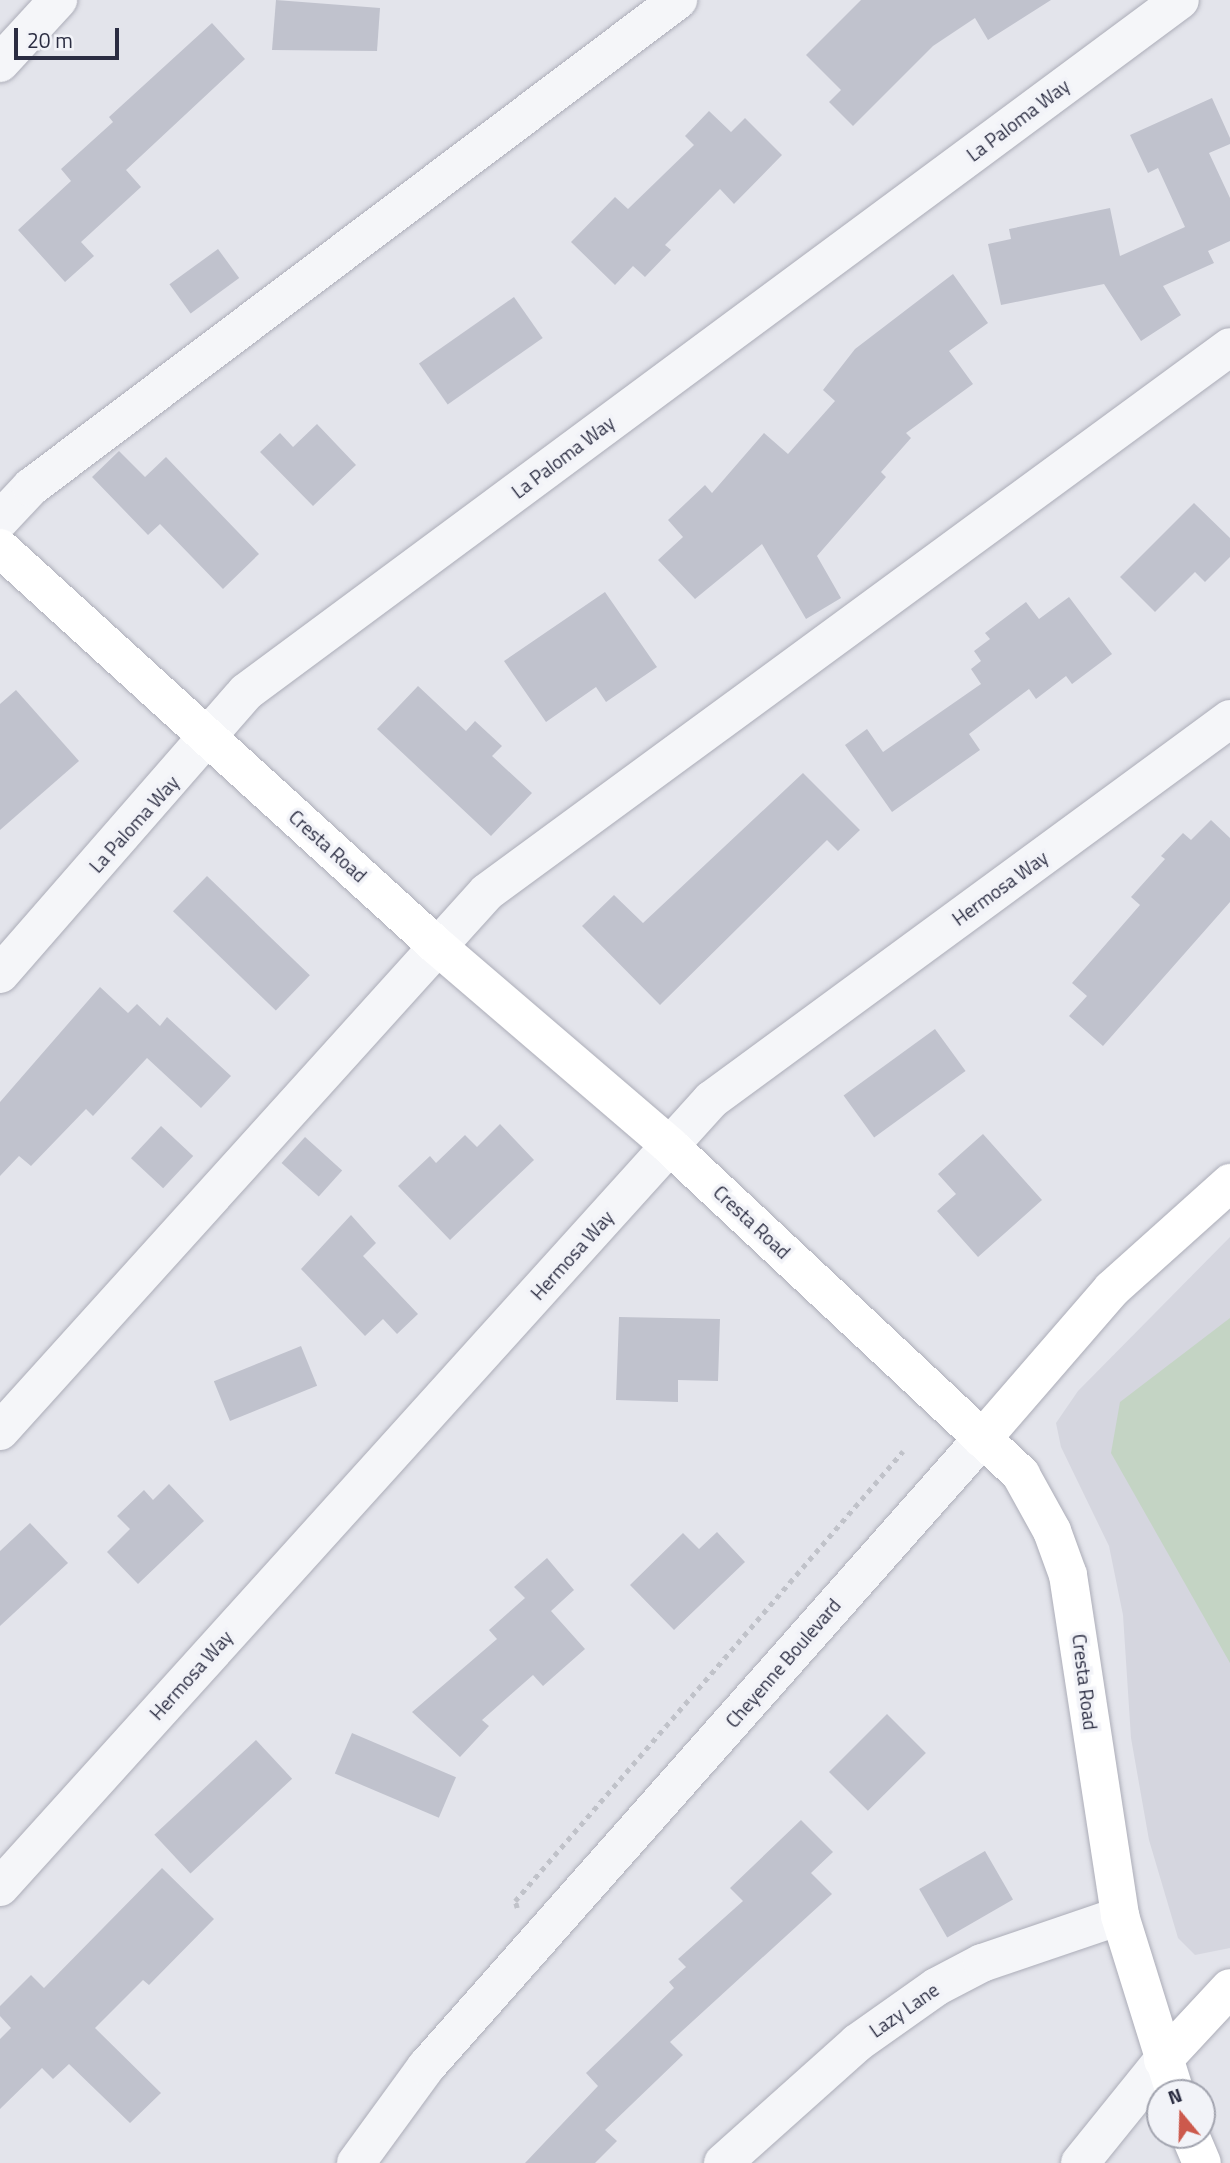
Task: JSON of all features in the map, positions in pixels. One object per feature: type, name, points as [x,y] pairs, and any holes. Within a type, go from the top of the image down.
[{"type":"main road","name":"Cresta Road","points":[[0,548],[437,946],[670,1146],[1021,1475],[1052,1531],[1068,1575],[1120,1916],[1169,2076]]},
{"type":"main road","name":"Cheyenne Boulevard","points":[[982,1439],[1112,1289],[1230,1183]]},
{"type":"main road","points":[[1169,2076],[1230,1988]]},
{"type":"street","points":[[0,63],[58,0]]},
{"type":"street","points":[[0,520],[31,487],[678,0]]},
{"type":"street","name":"La Paloma Way","points":[[0,974],[210,739],[246,692],[1180,0]]},
{"type":"street","points":[[0,1431],[487,892],[1230,347]]},
{"type":"street","name":"Hermosa Way","points":[[0,1887],[711,1100],[1230,719]]},
{"type":"street","name":"Cheyenne Boulevard","points":[[356,2163],[426,2067],[982,1439]]},
{"type":"street","name":"Lazy Lane","points":[[723,2163],[857,2043],[936,1986],[1006,1954],[1120,1916]]},
{"type":"street","points":[[1080,2163],[1169,2076]]},
{"type":"path","points":[[526,1954],[515,1901],[903,1451]]},
{"type":"shaded area","points":[[1230,1237],[1230,1948],[1195,1955],[1178,1938],[1149,1840],[1131,1738],[1123,1615],[1109,1546],[1061,1447],[1056,1423],[1078,1391]]},
{"type":"green space","points":[[1230,1318],[1230,1663],[1111,1453],[1120,1402]]},
{"type":"building","points":[[276,0],[380,8],[377,51],[272,50]]},
{"type":"building","points":[[861,0],[1051,0],[988,40],[975,18],[933,46],[853,126],[829,102],[841,90],[806,55]]},
{"type":"building","points":[[212,23],[245,59],[126,170],[141,187],[81,242],[94,256],[65,282],[18,230],[71,181],[61,169],[113,122],[109,117]]},
{"type":"building","points":[[1212,98],[1230,138],[1230,144],[1209,153],[1230,198],[1230,241],[1208,251],[1214,263],[1163,286],[1181,315],[1141,341],[1104,284],[1001,305],[988,244],[1011,239],[1009,229],[1110,208],[1120,256],[1185,227],[1158,168],[1148,173],[1130,135]]},
{"type":"building","points":[[709,111],[731,132],[745,118],[782,155],[734,204],[720,189],[665,245],[671,250],[645,277],[633,266],[615,285],[571,242],[615,197],[628,209],[694,145],[685,136]]},
{"type":"building","points":[[218,249],[239,278],[191,313],[169,284]]},
{"type":"building","points":[[953,274],[988,323],[949,351],[973,384],[906,433],[911,438],[881,472],[886,477],[817,556],[841,598],[806,619],[762,544],[695,599],[658,560],[683,537],[668,520],[705,485],[712,493],[764,433],[788,454],[835,401],[823,390],[855,349]]},
{"type":"building","points":[[514,297],[543,338],[448,404],[419,364]]},
{"type":"building","points":[[317,424],[356,465],[313,506],[260,452],[280,433],[293,447]]},
{"type":"building","points":[[119,451],[145,477],[166,457],[259,554],[223,589],[160,524],[148,535],[92,477]]},
{"type":"building","points":[[1194,503],[1230,538],[1230,557],[1205,582],[1195,572],[1155,612],[1120,577]]},
{"type":"building","points":[[605,592],[657,667],[606,702],[596,687],[546,722],[504,661]]},
{"type":"building","points":[[1069,597],[1112,654],[1072,684],[1066,676],[1036,699],[1029,689],[969,734],[980,750],[892,812],[845,745],[867,729],[883,752],[981,684],[971,669],[981,661],[974,651],[990,639],[985,633],[1026,602],[1039,619]]},
{"type":"building","points":[[418,686],[466,731],[475,721],[502,746],[492,756],[532,793],[491,836],[377,729]]},
{"type":"building","points":[[16,690],[79,761],[0,830],[0,704]]},
{"type":"building","points":[[803,773],[860,830],[838,851],[827,840],[660,1005],[582,926],[614,895],[643,923]]},
{"type":"building","points":[[1211,820],[1230,838],[1230,902],[1103,1046],[1069,1016],[1087,996],[1072,983],[1140,905],[1131,897],[1165,859],[1161,856],[1183,833],[1191,840]]},
{"type":"building","points":[[207,876],[310,975],[276,1011],[173,911]]},
{"type":"building","points":[[100,987],[128,1013],[137,1004],[160,1026],[167,1017],[231,1076],[201,1108],[147,1058],[93,1116],[86,1109],[31,1166],[19,1156],[0,1176],[0,1102]]},
{"type":"building","points":[[935,1029],[966,1071],[874,1137],[844,1095]]},
{"type":"building","points":[[500,1124],[534,1160],[450,1240],[398,1186],[430,1156],[436,1163],[465,1135],[477,1147]]},
{"type":"building","points":[[161,1126],[193,1156],[163,1188],[131,1158]]},
{"type":"building","points":[[983,1134],[1042,1200],[978,1257],[937,1211],[956,1194],[938,1174]]},
{"type":"building","points":[[305,1137],[342,1170],[319,1196],[282,1163]]},
{"type":"building","points":[[351,1215],[376,1243],[363,1256],[418,1314],[397,1334],[383,1319],[365,1336],[301,1269]]},
{"type":"building","points":[[619,1317],[720,1319],[718,1381],[678,1380],[678,1402],[616,1400]]},
{"type":"building","points":[[301,1346],[317,1386],[230,1421],[214,1381]]},
{"type":"building","points":[[169,1484],[204,1521],[138,1584],[107,1552],[130,1529],[117,1516],[144,1490],[153,1500]]},
{"type":"building","points":[[30,1523],[68,1563],[0,1626],[0,1551]]},
{"type":"building","points":[[717,1532],[745,1562],[674,1630],[630,1585],[683,1533],[699,1549]]},
{"type":"building","points":[[547,1558],[574,1590],[551,1611],[585,1649],[543,1686],[533,1675],[482,1720],[489,1726],[460,1757],[412,1712],[497,1639],[489,1630],[525,1598],[514,1587]]},
{"type":"building","points":[[887,1714],[926,1753],[868,1811],[829,1772]]},
{"type":"building","points":[[352,1733],[456,1777],[439,1818],[335,1774]]},
{"type":"building","points":[[256,1740],[292,1779],[190,1874],[154,1835]]},
{"type":"building","points":[[801,1820],[833,1852],[811,1873],[832,1894],[670,2042],[683,2055],[605,2130],[617,2141],[595,2163],[525,2163],[598,2086],[586,2073],[674,1988],[669,1982],[686,1967],[678,1959],[743,1901],[730,1888]]},
{"type":"building","points":[[985,1851],[1013,1899],[947,1937],[919,1889]]},
{"type":"building","points":[[162,1868],[214,1919],[149,1985],[143,1980],[95,2028],[161,2093],[130,2123],[69,2064],[53,2079],[42,2068],[0,2109],[0,2039],[11,2028],[0,2016],[0,2006],[31,1975],[44,1988]]}]
